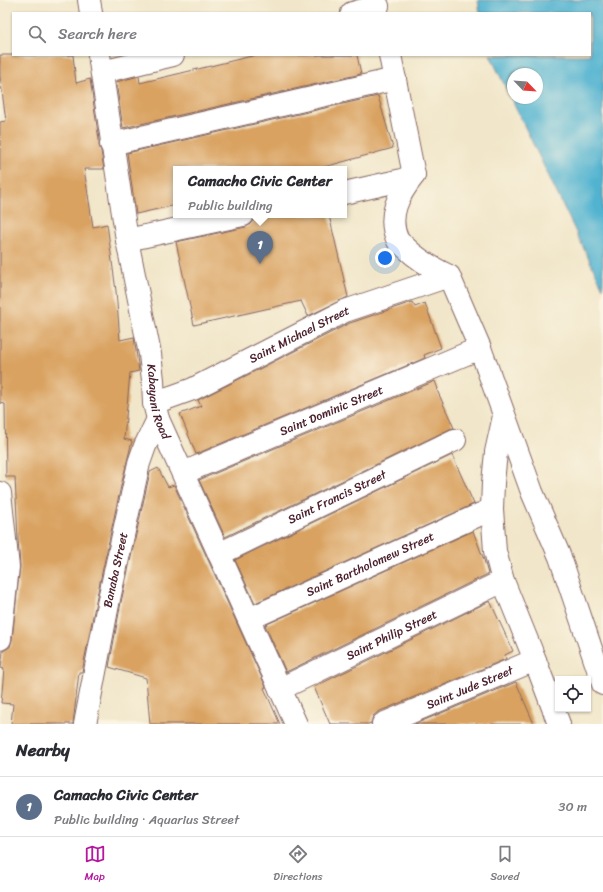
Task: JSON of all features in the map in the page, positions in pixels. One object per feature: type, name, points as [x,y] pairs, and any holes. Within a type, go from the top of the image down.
[{"type":"street","points":[[89,0],[91,12]]},
{"type":"street","points":[[356,12],[378,6]]},
{"type":"street","points":[[100,63],[164,56]]},
{"type":"street","points":[[390,56],[414,175],[403,189],[394,209],[394,225],[398,241],[414,257],[449,276],[480,348],[532,492],[560,557],[603,684]]},
{"type":"street","name":"Kabayani Road","points":[[100,63],[111,144],[127,240],[150,354],[156,411],[296,724]]},
{"type":"street","points":[[111,144],[396,79]]},
{"type":"street","points":[[347,192],[402,180],[414,175]]},
{"type":"street","points":[[127,240],[229,218]]},
{"type":"street","name":"Saint Michael Street","points":[[156,411],[193,389],[345,311],[449,276]]},
{"type":"street","name":"Saint Dominic Street","points":[[183,473],[480,348]]},
{"type":"street","name":"Banaba Street","points":[[85,724],[109,599],[139,463],[156,411]]},
{"type":"street","points":[[504,416],[496,452],[492,509],[494,551],[503,581],[559,724]]},
{"type":"street","name":"Saint Francis Street","points":[[219,554],[455,440]]},
{"type":"street","points":[[0,494],[8,567],[0,639]]},
{"type":"street","name":"Saint Bartholomew Street","points":[[249,619],[492,509]]},
{"type":"street","name":"Saint Philip Street","points":[[280,689],[503,581]]},
{"type":"street","name":"Saint Jude Street","points":[[383,724],[535,660]]},
{"type":"water","points":[[478,0],[603,0],[603,288],[514,104],[543,104],[543,68],[507,68],[507,90],[490,56],[591,56],[591,12],[480,12]]},
{"type":"building","points":[[0,55],[73,56],[76,83],[90,79],[99,146],[104,169],[84,169],[93,227],[107,224],[116,291],[120,340],[134,337],[139,371],[130,373],[124,439],[132,441],[97,596],[82,672],[79,672],[73,724],[11,724],[13,704],[1,703],[4,669],[1,668],[3,651],[10,647],[12,640],[20,566],[15,477],[6,477],[5,404],[0,403],[0,122],[6,121],[0,76]]},
{"type":"building","points":[[252,56],[357,56],[361,74],[123,128],[116,82],[139,76],[140,83]]},
{"type":"building","points":[[378,96],[393,148],[328,166],[173,166],[173,206],[136,214],[127,153]]},
{"type":"building","points":[[263,218],[330,218],[348,297],[308,316],[301,301],[194,325],[176,242],[246,227],[254,220]]},
{"type":"building","points":[[412,302],[415,307],[425,303],[441,348],[424,355],[425,358],[196,454],[180,414],[201,406],[198,400],[350,323]]},
{"type":"building","points":[[435,381],[437,390],[454,428],[225,537],[199,480]]},
{"type":"building","points":[[452,455],[474,504],[255,603],[235,560]]},
{"type":"building","points":[[158,468],[168,487],[174,485],[266,687],[264,688],[280,724],[150,724],[146,678],[109,667],[121,602],[150,472]]},
{"type":"building","points":[[473,531],[488,574],[286,672],[265,625]]},
{"type":"building","points":[[490,601],[513,651],[505,655],[506,659],[378,712],[373,716],[371,723],[330,724],[314,687]]},
{"type":"building","points":[[516,682],[534,724],[415,724]]},
{"type":"place","name":"Camacho Civic Center","points":[[260,264]]}]
